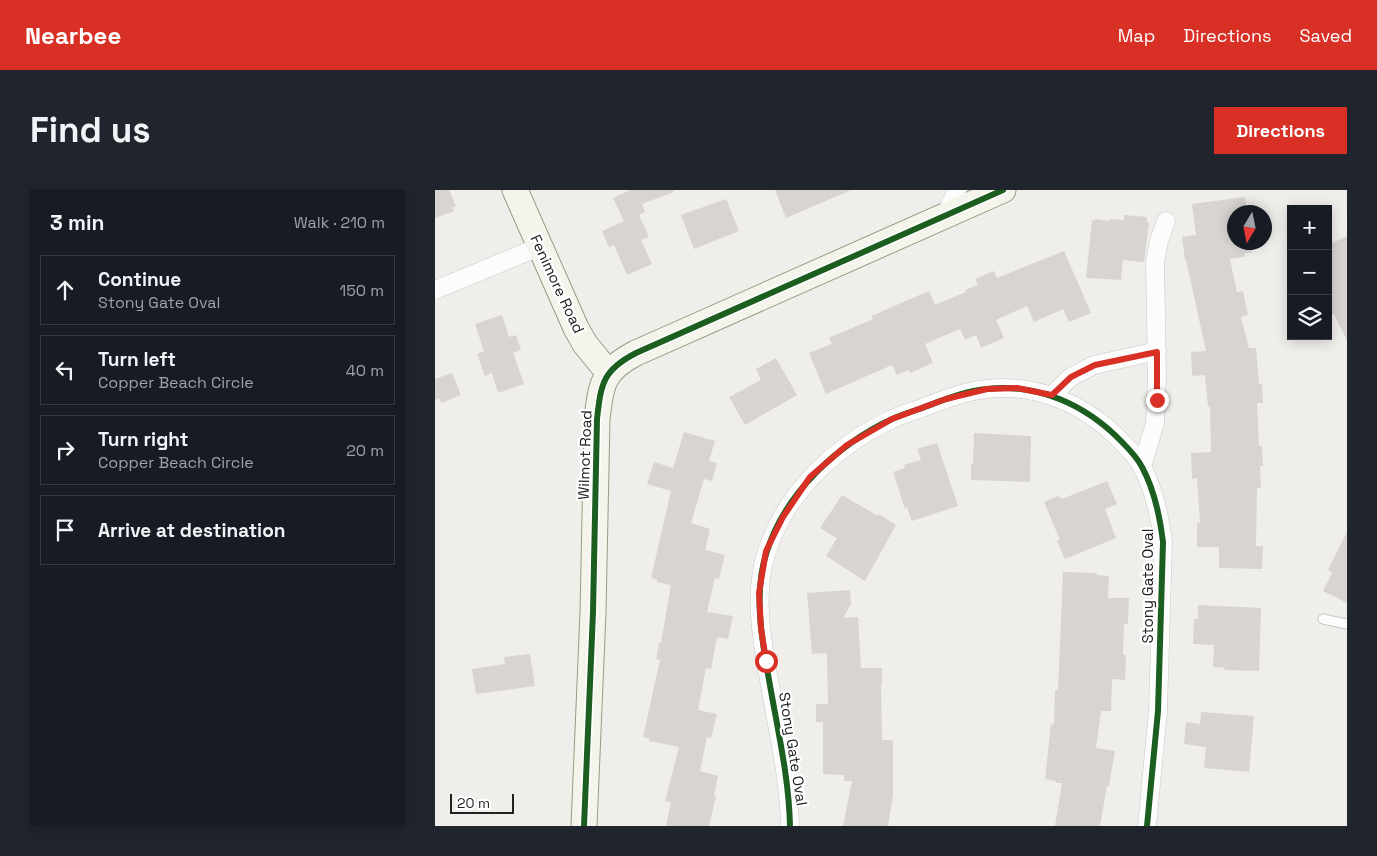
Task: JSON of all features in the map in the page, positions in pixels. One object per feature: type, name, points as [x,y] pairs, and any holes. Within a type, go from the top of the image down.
[{"type":"street","name":"Fenimore Road","points":[[515,190],[580,335],[608,372]]},
{"type":"street","points":[[944,216],[957,190]]},
{"type":"street","points":[[608,372],[616,364],[636,353],[1003,190]]},
{"type":"street","points":[[1142,467],[1155,423],[1157,352],[1155,262],[1159,241],[1166,221]]},
{"type":"street","points":[[435,290],[539,247]]},
{"type":"street","points":[[1052,395],[1071,377],[1095,365],[1157,352]]},
{"type":"street","name":"Wilmot Road","points":[[584,826],[593,612],[597,419],[601,394],[608,372]]},
{"type":"street","name":"Stony Gate Oval","points":[[790,826],[790,800],[761,628],[759,593],[766,551],[783,517],[810,477],[847,445],[892,419],[946,399],[987,389],[1017,388],[1052,395],[1094,416],[1128,448],[1142,467],[1156,506],[1163,542],[1158,711],[1147,826]]},
{"type":"lane","points":[[1323,619],[1347,624]]},
{"type":"building","points":[[435,190],[449,190],[456,206],[452,208],[454,211],[435,218]]},
{"type":"building","points":[[630,190],[673,190],[674,192],[642,204],[645,212],[639,215],[649,237],[641,240],[652,264],[627,275],[614,245],[609,247],[602,231],[624,221],[613,198]]},
{"type":"building","points":[[775,190],[851,190],[786,218]]},
{"type":"building","points":[[1245,197],[1246,205],[1227,205],[1227,250],[1251,250],[1252,253],[1245,253],[1244,257],[1230,259],[1237,292],[1243,291],[1248,315],[1241,317],[1249,348],[1256,348],[1259,384],[1262,384],[1263,403],[1257,403],[1259,446],[1262,446],[1263,466],[1260,466],[1261,488],[1257,488],[1256,546],[1263,546],[1262,569],[1219,568],[1219,547],[1197,547],[1197,523],[1200,523],[1197,478],[1192,479],[1191,453],[1211,452],[1210,407],[1208,407],[1205,375],[1192,376],[1191,352],[1206,351],[1185,260],[1182,237],[1196,235],[1192,204]]},
{"type":"building","points":[[726,199],[739,231],[694,249],[681,215]]},
{"type":"building","points":[[1124,215],[1147,217],[1147,222],[1149,223],[1144,262],[1123,260],[1121,280],[1086,278],[1092,220],[1124,220]]},
{"type":"building","points":[[1347,236],[1347,341],[1334,314],[1332,315],[1332,243]]},
{"type":"building","points":[[1064,251],[1091,313],[1069,322],[1063,309],[1034,322],[1027,306],[996,320],[1004,338],[981,348],[976,335],[965,340],[960,329],[925,344],[933,363],[910,373],[909,370],[897,375],[892,365],[826,394],[809,353],[832,344],[829,338],[873,319],[871,316],[929,291],[935,305],[966,292],[965,290],[978,285],[975,279],[994,271],[997,278]]},
{"type":"building","points":[[502,315],[509,337],[516,335],[521,350],[513,353],[524,384],[498,393],[492,373],[485,376],[477,354],[484,351],[475,324]]},
{"type":"building","points":[[776,358],[797,395],[745,425],[729,397],[761,380],[756,369]]},
{"type":"building","points":[[452,373],[461,395],[441,403],[439,398],[435,400],[435,379]]},
{"type":"building","points":[[684,432],[715,441],[709,461],[717,463],[712,481],[704,479],[691,523],[710,529],[705,550],[725,555],[719,579],[715,578],[707,612],[733,616],[728,639],[717,637],[711,669],[706,668],[698,710],[717,714],[711,738],[707,737],[700,771],[718,776],[714,795],[716,796],[709,826],[666,826],[671,802],[665,801],[679,747],[649,741],[650,739],[643,737],[660,660],[656,659],[659,643],[661,643],[671,585],[657,582],[658,580],[651,578],[671,491],[647,484],[654,462],[673,468]]},
{"type":"building","points":[[974,433],[1031,436],[1030,482],[971,480]]},
{"type":"building","points":[[937,443],[958,506],[912,521],[907,507],[905,509],[893,472],[905,468],[904,465],[921,460],[917,449]]},
{"type":"building","points":[[1107,481],[1117,504],[1105,509],[1116,538],[1065,559],[1057,541],[1060,540],[1044,502],[1058,496],[1062,499]]},
{"type":"building","points":[[842,495],[896,525],[865,581],[826,556],[837,538],[820,528]]},
{"type":"building","points":[[1347,532],[1347,603],[1323,591],[1332,573],[1328,570]]},
{"type":"building","points":[[1063,572],[1097,573],[1097,575],[1109,576],[1108,598],[1129,598],[1128,624],[1124,624],[1123,655],[1126,655],[1125,680],[1112,679],[1111,711],[1101,711],[1096,748],[1115,751],[1100,826],[1055,826],[1062,783],[1045,779],[1051,724],[1054,725],[1055,690],[1058,690]]},
{"type":"building","points":[[850,590],[851,604],[843,618],[858,617],[861,668],[882,668],[882,740],[893,740],[893,795],[888,826],[843,826],[852,781],[844,781],[844,775],[823,774],[823,722],[816,722],[816,704],[828,704],[827,653],[812,654],[807,593]]},
{"type":"building","points":[[1198,605],[1261,608],[1259,671],[1224,670],[1225,668],[1213,667],[1214,645],[1193,644],[1194,619],[1198,619]]},
{"type":"building","points":[[530,654],[535,686],[476,694],[472,669],[505,664],[504,657]]},
{"type":"building","points":[[1201,712],[1254,716],[1249,772],[1204,768],[1206,747],[1184,744],[1186,722],[1200,724]]},
{"type":"cycle path","points":[[584,826],[593,612],[597,419],[602,387],[610,372],[625,359],[636,353],[1003,190]]},
{"type":"cycle path","points":[[790,826],[786,775],[760,621],[760,585],[767,551],[776,529],[800,490],[833,457],[852,442],[895,418],[953,397],[978,390],[1006,388],[1043,393],[1077,407],[1092,417],[1107,428],[1135,456],[1140,463],[1153,494],[1163,542],[1158,711],[1147,826]]},
{"type":"route","points":[[766,661],[761,628],[759,593],[766,551],[783,517],[810,477],[847,445],[892,419],[962,394],[987,389],[1017,388],[1052,395],[1071,377],[1095,365],[1115,359],[1157,352],[1157,400]]}]
